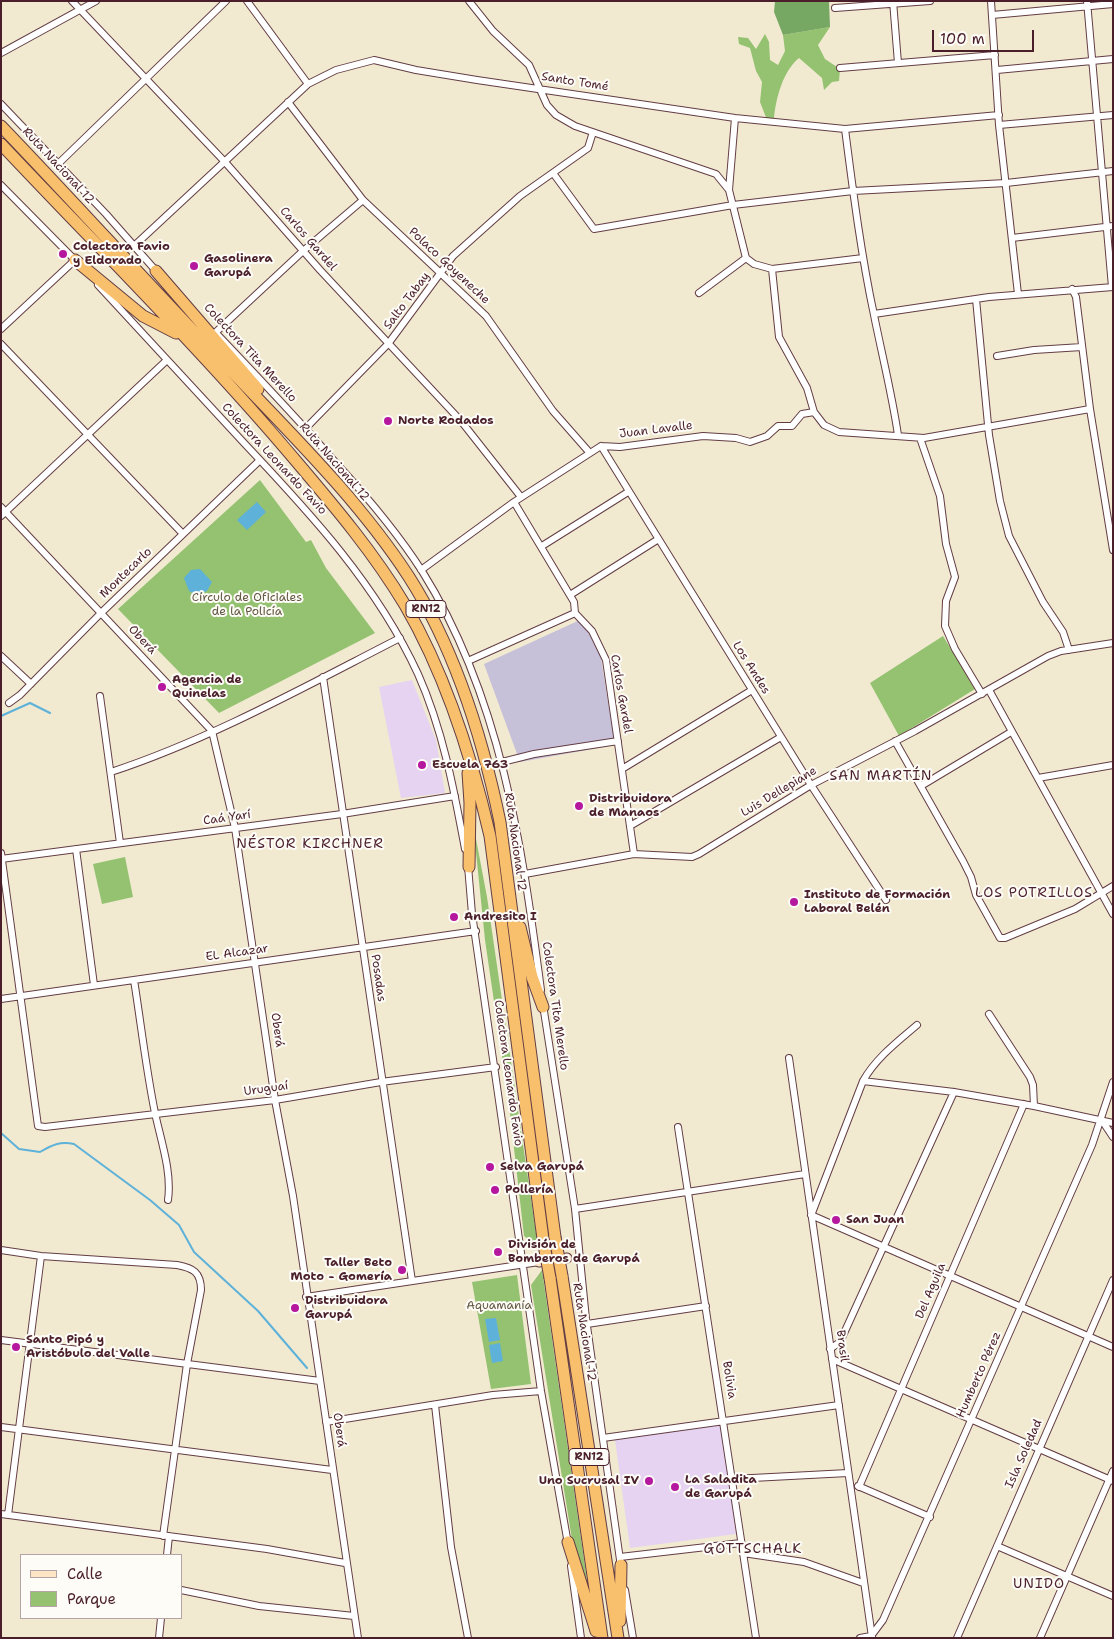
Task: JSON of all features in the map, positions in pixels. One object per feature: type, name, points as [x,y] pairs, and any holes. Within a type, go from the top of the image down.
[{"type":"highway","name":"Ruta Nacional 12","points":[[1,126],[302,446],[380,537],[410,578],[447,652],[468,702],[493,789],[500,822],[555,1237],[619,1638]]},
{"type":"highway","name":"Ruta Nacional 12","points":[[1,144],[259,417],[368,549],[406,606],[432,660],[466,749],[480,794],[490,836],[543,1239],[602,1638]]},
{"type":"highway","points":[[74,260],[143,316],[182,336]]},
{"type":"highway","points":[[156,271],[277,411],[302,446]]},
{"type":"highway","points":[[466,749],[470,803],[469,867]]},
{"type":"highway","points":[[506,875],[532,977],[543,1007]]},
{"type":"highway","points":[[568,1542],[598,1638]]},
{"type":"highway","points":[[619,1638],[620,1561]]},
{"type":"street","name":"Carlos Gardel","points":[[72,1],[225,162],[388,344],[461,421],[521,498]]},
{"type":"street","points":[[1,53],[96,1]]},
{"type":"street","points":[[58,164],[226,1]]},
{"type":"street","points":[[247,1],[308,84]]},
{"type":"street","points":[[470,1],[493,31],[529,65],[541,88],[547,105],[556,115],[576,126],[706,169],[716,174],[729,190]]},
{"type":"street","points":[[835,8],[930,1]]},
{"type":"street","points":[[991,1],[999,116],[1018,294]]},
{"type":"street","points":[[894,3],[898,63]]},
{"type":"street","points":[[992,15],[1087,4],[1113,4]]},
{"type":"street","points":[[874,314],[1018,294],[1113,287],[1110,226],[1087,4]]},
{"type":"street","points":[[840,68],[995,54]]},
{"type":"street","name":"Santo Tomé","points":[[134,246],[308,84],[336,70],[374,60],[416,70],[735,118],[845,129],[999,116]]},
{"type":"street","points":[[997,70],[1113,60]]},
{"type":"street","name":"Polaco Goyeneche","points":[[288,102],[363,200],[486,316],[553,411],[589,452]]},
{"type":"street","name":"Colectora Tita Merello","points":[[1,104],[156,271],[306,428],[387,520],[421,570],[442,606],[468,661],[502,762],[518,829],[543,1007],[575,1209],[587,1324],[620,1561],[633,1638]]},
{"type":"street","points":[[1000,125],[1113,114]]},
{"type":"street","points":[[735,118],[729,190],[746,258],[754,264],[772,269],[863,258]]},
{"type":"street","points":[[845,129],[863,258],[892,392],[898,435]]},
{"type":"street","name":"Salto Tabay","points":[[306,428],[388,344],[442,274],[453,256],[520,196],[588,148],[593,132]]},
{"type":"street","points":[[553,173],[594,229],[733,205],[853,190],[1006,183],[1113,171]]},
{"type":"street","name":"Colectora Leonardo Favio","points":[[1,185],[74,260],[332,539],[372,592],[400,638],[418,676],[440,733],[469,867],[476,931],[541,1391],[568,1542],[581,1638]]},
{"type":"street","points":[[216,332],[303,250],[363,200]]},
{"type":"street","points":[[1012,238],[1110,226]]},
{"type":"street","points":[[699,292],[746,258]]},
{"type":"street","points":[[1,329],[74,260]]},
{"type":"street","points":[[772,269],[779,337],[807,388],[814,412],[824,425],[839,432],[920,438],[934,437],[989,425],[1090,409]]},
{"type":"street","points":[[1072,289],[1076,297],[1090,409],[1110,521],[1113,550]]},
{"type":"street","points":[[976,299],[989,435],[1000,501],[1009,536],[1044,602],[1063,632],[1069,650]]},
{"type":"street","points":[[1,344],[183,534]]},
{"type":"street","points":[[997,356],[1034,350],[1082,347]]},
{"type":"street","points":[[3,512],[167,360]]},
{"type":"street","name":"Juan Lavalle","points":[[421,570],[514,502],[601,446],[620,447],[703,436],[736,438],[750,442],[767,436],[778,426],[792,426],[802,414],[814,412]]},
{"type":"street","points":[[920,438],[940,496],[946,544],[955,577],[946,601],[945,626],[955,650],[982,694]]},
{"type":"street","name":"Los Andes","points":[[601,446],[657,540],[811,785],[886,900]]},
{"type":"street","name":"Montecarlo","points":[[9,703],[31,684],[101,613],[260,460]]},
{"type":"street","points":[[542,546],[628,492]]},
{"type":"street","name":"Carlos Gardel","points":[[514,502],[574,602],[575,613],[592,631],[606,660],[634,854]]},
{"type":"street","name":"Oberá","points":[[3,512],[212,732],[235,828],[275,1100],[293,1196],[306,1297],[358,1638]]},
{"type":"street","points":[[570,595],[657,540]]},
{"type":"street","points":[[468,661],[575,613]]},
{"type":"street","points":[[111,772],[154,758],[212,732],[400,638]]},
{"type":"street","name":"Luis Dellepiane","points":[[525,874],[634,854],[692,857],[811,785],[982,694],[1048,656],[1069,650],[1113,643]]},
{"type":"street","points":[[1,656],[31,684]]},
{"type":"street","name":"Posadas","points":[[323,678],[412,1281]]},
{"type":"street","points":[[622,769],[752,690]]},
{"type":"street","points":[[989,690],[1113,914]]},
{"type":"street","points":[[100,696],[120,843]]},
{"type":"street","points":[[920,786],[1011,732]]},
{"type":"street","points":[[630,826],[781,737]]},
{"type":"street","points":[[502,762],[534,754],[618,740]]},
{"type":"street","points":[[895,741],[964,861],[976,895],[1000,938],[1005,938],[1054,920],[1086,903],[1101,891],[1113,886]]},
{"type":"street","points":[[1038,778],[1113,764]]},
{"type":"street","name":"Caá Yarí","points":[[2,857],[342,814],[455,796]]},
{"type":"street","points":[[76,849],[94,985]]},
{"type":"street","points":[[2,857],[20,997]]},
{"type":"street","name":"EL Alcazar","points":[[1,999],[476,931]]},
{"type":"street","points":[[134,980],[155,1113],[163,1144],[169,1191],[168,1200]]},
{"type":"street","name":"Uruguaí","points":[[20,997],[38,1126],[45,1127],[275,1100],[382,1082],[496,1067]]},
{"type":"street","points":[[989,1014],[1030,1077],[1033,1085],[1034,1106]]},
{"type":"street","points":[[917,1025],[882,1055],[863,1081],[811,1215],[1113,1347]]},
{"type":"street","name":"Brasil","points":[[789,1058],[872,1637]]},
{"type":"street","points":[[863,1081],[954,1092],[1024,1104],[1113,1123]]},
{"type":"street","name":"Humberto Pérez","points":[[872,1637],[883,1620],[930,1517],[1092,1145],[1113,1082]]},
{"type":"street","points":[[830,1349],[840,1342],[954,1092]]},
{"type":"street","name":"Del Aguila","points":[[860,1487],[1024,1104]]},
{"type":"street","points":[[1100,1119],[1113,1137]]},
{"type":"street","name":"Bolivia","points":[[678,1127],[756,1638]]},
{"type":"street","points":[[575,1209],[806,1174]]},
{"type":"street","points":[[1,1250],[41,1256],[190,1267],[198,1273],[201,1281],[201,1290],[188,1364],[166,1536],[167,1554]]},
{"type":"street","points":[[41,1256],[20,1429],[5,1514],[346,1563]]},
{"type":"street","points":[[306,1297],[580,1256]]},
{"type":"street","name":"Isla Soledad","points":[[957,1638],[1113,1280]]},
{"type":"street","points":[[587,1324],[706,1306]]},
{"type":"street","points":[[1,1340],[320,1381]]},
{"type":"street","points":[[832,1359],[1111,1480]]},
{"type":"street","points":[[326,1422],[493,1396],[541,1391]]},
{"type":"street","points":[[435,1405],[452,1547],[468,1638]]},
{"type":"street","points":[[603,1438],[839,1405]]},
{"type":"street","points":[[1,1427],[332,1470]]},
{"type":"street","points":[[1040,1638],[1111,1480],[1113,1471]]},
{"type":"street","points":[[733,1479],[848,1473]]},
{"type":"street","points":[[850,1483],[930,1517]]},
{"type":"street","points":[[620,1561],[741,1543]]},
{"type":"street","points":[[997,1546],[1113,1596]]},
{"type":"street","points":[[743,1553],[804,1562],[863,1583]]},
{"type":"street","points":[[182,1590],[259,1606],[354,1616]]},
{"type":"street","points":[[159,1638],[161,1619]]},
{"type":"street","points":[[860,1638],[872,1637]]},
{"type":"shaded area","points":[[582,619],[601,658],[615,745],[520,762],[484,664]]},
{"type":"shaded area","points":[[412,680],[436,740],[445,793],[401,798],[379,687]]},
{"type":"shaded area","name":"La Saladita de Garupá","points":[[721,1425],[736,1534],[630,1548],[615,1440]]},
{"type":"green space","points":[[775,1],[829,1],[830,27],[783,35],[774,12]]},
{"type":"green space","points":[[830,27],[818,45],[825,59],[840,69],[839,81],[832,82],[824,90],[822,78],[799,58],[793,63],[781,85],[774,118],[767,120],[760,102],[762,82],[756,71],[750,48],[739,44],[738,37],[748,38],[756,49],[765,34],[769,42],[770,60],[778,65],[785,51],[783,35]]},
{"type":"green space","name":"Círculo de Oficiales de la Policía","points":[[260,480],[306,542],[311,540],[326,568],[375,633],[219,713],[118,609]]},
{"type":"green space","points":[[943,636],[975,689],[899,736],[870,683]]},
{"type":"green space","points":[[473,823],[487,897],[538,1247],[524,1236],[509,1104],[485,940]]},
{"type":"green space","points":[[125,857],[133,897],[102,904],[93,864]]},
{"type":"green space","points":[[542,1270],[588,1587],[575,1558],[531,1285]]},
{"type":"green space","name":"Aquamanía","points":[[517,1275],[531,1384],[491,1389],[472,1282]]},
{"type":"water","points":[[257,502],[266,512],[247,530],[237,520]]},
{"type":"water","points":[[200,569],[212,582],[207,591],[197,595],[189,591],[184,578],[191,570]]},
{"type":"water","points":[[496,1318],[500,1340],[489,1342],[485,1319]]},
{"type":"water","points":[[500,1343],[503,1361],[492,1363],[489,1345]]},
{"type":"waterway","points":[[1,716],[30,703],[50,713]]},
{"type":"waterway","points":[[1,1133],[19,1149],[40,1152],[56,1144],[74,1144],[150,1200],[179,1225],[194,1252],[258,1311],[307,1368]]},
{"type":"place","name":"Colectora Favio y Eldorado","points":[[63,254]]},
{"type":"place","name":"Gasolinera Garupá","points":[[194,266]]},
{"type":"place","name":"Norte Rodados","points":[[388,421]]},
{"type":"place","name":"Agencia de Quinelas","points":[[162,687]]},
{"type":"place","name":"Escuela 763","points":[[422,765]]},
{"type":"place","name":"Distribuidora de Manaos","points":[[579,806]]},
{"type":"place","name":"Instituto de Formación Laboral Belén","points":[[794,902]]},
{"type":"place","name":"Andresito I","points":[[454,917]]},
{"type":"place","name":"Selva Garupá","points":[[490,1167]]},
{"type":"place","name":"Pollería","points":[[495,1190]]},
{"type":"place","name":"San Juan","points":[[836,1220]]},
{"type":"place","name":"División de Bomberos de Garupá","points":[[498,1252]]},
{"type":"place","name":"Taller Beto Moto - Gomería","points":[[402,1270]]},
{"type":"place","name":"Distribuidora Garupá","points":[[295,1308]]},
{"type":"place","name":"Santo Pipó y Aristóbulo del Valle","points":[[16,1347]]},
{"type":"place","name":"Uno Sucrusal IV","points":[[649,1481]]},
{"type":"place","name":"La Saladita de Garupá","points":[[675,1487]]},
{"type":"district","name":"SAN MARTÍN","points":[[881,776]]},
{"type":"district","name":"NÉSTOR KIRCHNER","points":[[310,844]]},
{"type":"district","name":"LOS POTRILLOS","points":[[1034,893]]},
{"type":"district","name":"GOTTSCHALK","points":[[753,1549]]},
{"type":"district","name":"UNIDO","points":[[1039,1584]]}]
